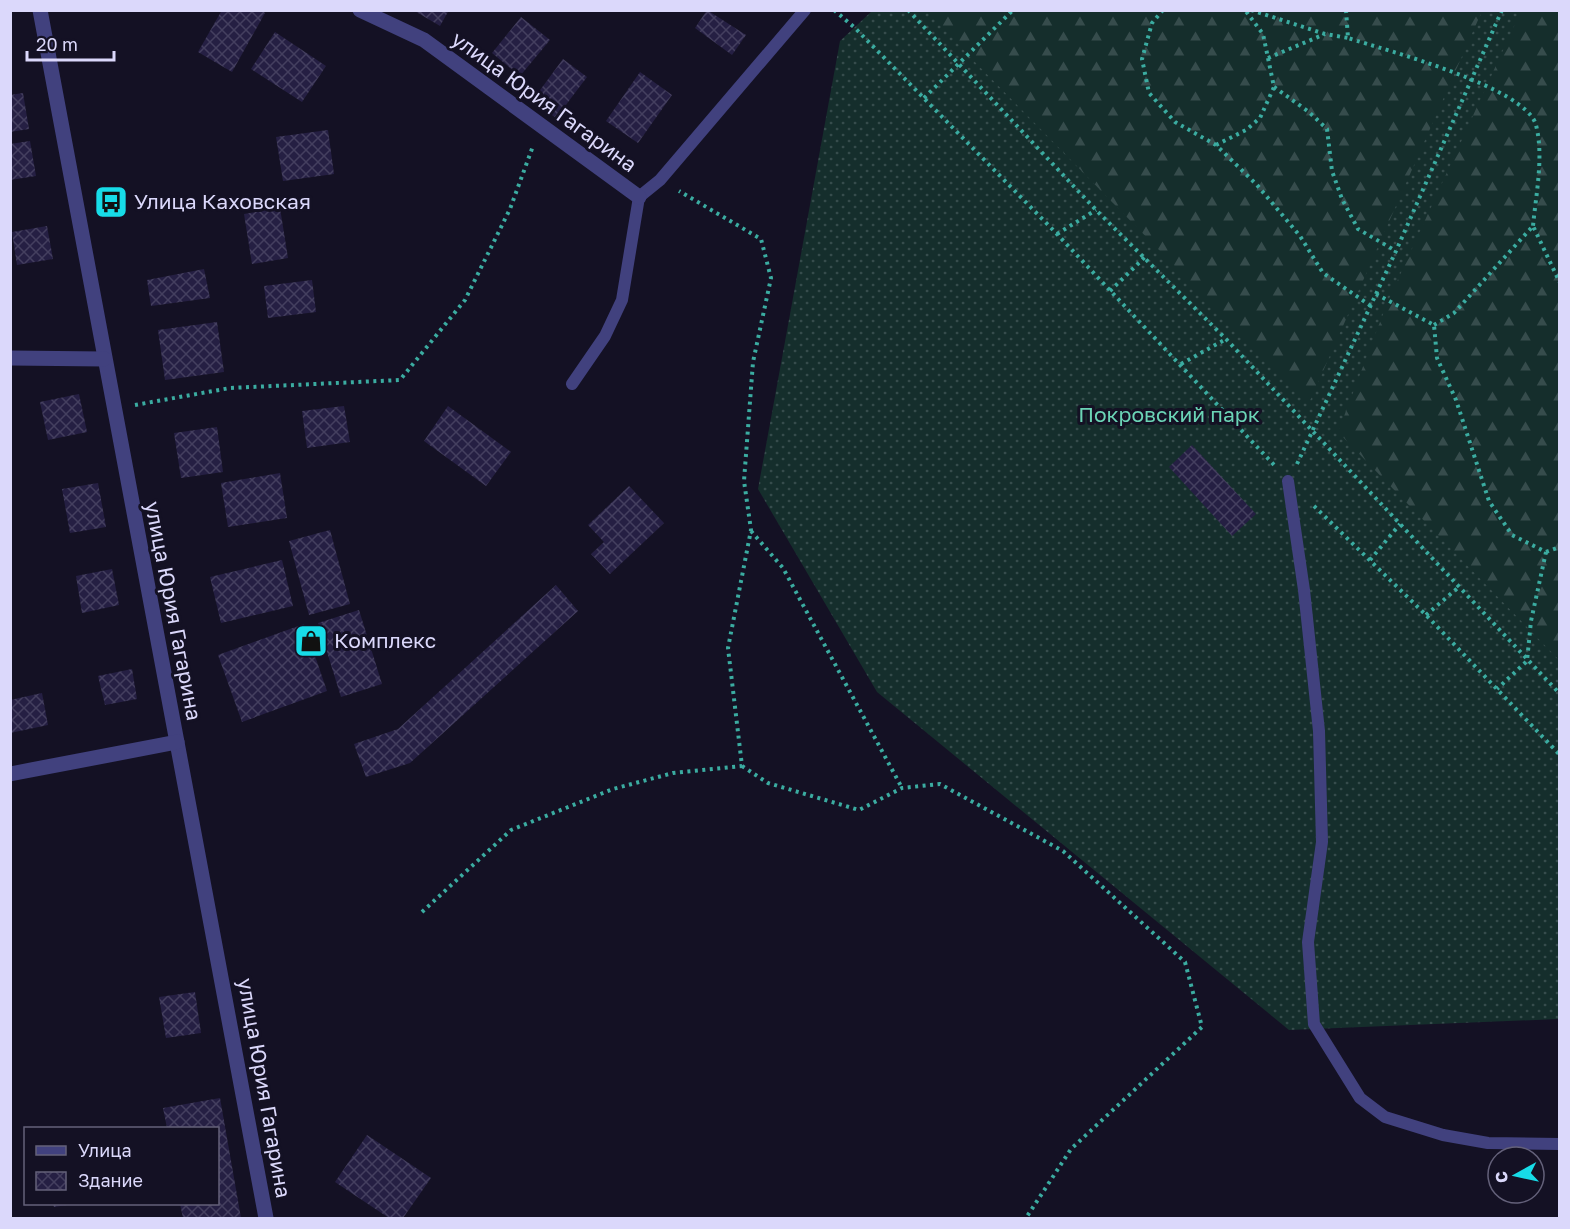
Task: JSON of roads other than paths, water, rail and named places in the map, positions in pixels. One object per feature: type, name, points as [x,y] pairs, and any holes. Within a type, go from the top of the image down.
[{"type":"street","name":"улица Юрия Гагарина","points":[[40,10],[113,409],[267,1218]]},
{"type":"street","name":"улица Юрия Гагарина","points":[[360,10],[424,40],[639,196]]},
{"type":"street","points":[[10,358],[104,359]]},
{"type":"street","points":[[10,774],[177,742]]},
{"type":"lane","points":[[572,384],[605,336],[622,300],[639,196],[660,180],[805,10]]},
{"type":"lane","points":[[1288,481],[1304,590],[1319,731],[1322,842],[1308,942],[1314,1024],[1360,1098],[1385,1117],[1443,1135],[1488,1143],[1560,1144]]},
{"type":"place","name":"Улица Каховская","points":[[111,202]]},
{"type":"place","name":"Комплекс","points":[[311,641]]},
{"type":"park label","name":"Покровский парк","points":[[1169,415]]}]
